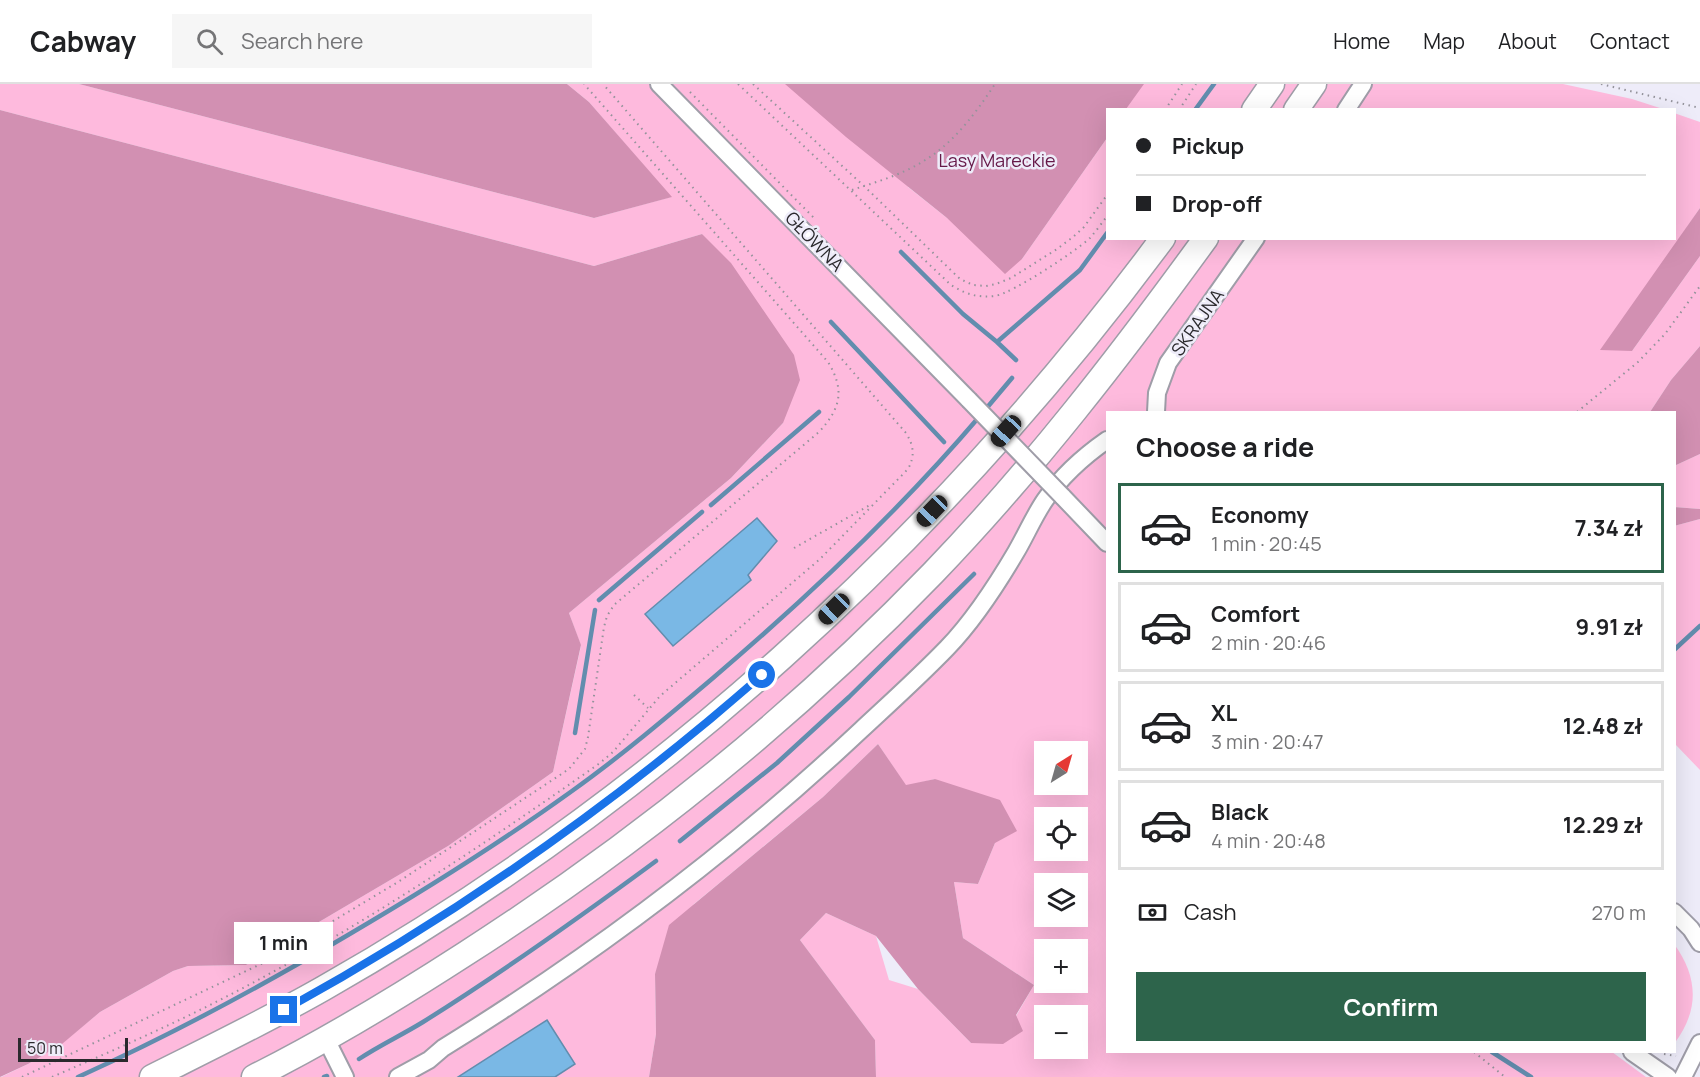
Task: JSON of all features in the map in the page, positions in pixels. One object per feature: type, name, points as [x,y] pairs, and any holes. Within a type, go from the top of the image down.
[{"type":"highway","points":[[1255,108],[1272,84]]},
{"type":"highway","points":[[1297,108],[1314,84]]},
{"type":"highway","points":[[152,1077],[325,987],[425,926],[524,861],[661,760],[793,648],[968,474],[1113,306],[1162,240]]},
{"type":"highway","points":[[254,1077],[326,1039],[425,980],[610,855],[687,796],[821,680],[876,629],[990,511],[1086,397],[1152,313],[1205,240]]},
{"type":"street","name":"GŁÓWNA","points":[[659,84],[1106,542]]},
{"type":"street","points":[[1347,108],[1363,84]]},
{"type":"street","name":"SKRAJNA","points":[[1156,411],[1157,393],[1168,363],[1255,240]]},
{"type":"street","points":[[398,1077],[429,1060],[443,1048],[548,981],[625,927],[680,886],[808,780],[913,681],[966,627],[1015,554],[1045,500],[1084,456],[1106,441]]},
{"type":"street","points":[[1676,914],[1691,929],[1700,943]]},
{"type":"street","points":[[326,1039],[345,1077]]},
{"type":"street","points":[[1683,1077],[1700,1043]]},
{"type":"street","points":[[1633,1053],[1668,1077]]},
{"type":"path","points":[[22,1077],[263,963],[398,882],[569,769],[585,748],[604,627],[614,605],[819,432],[831,419],[839,398],[838,382],[828,362],[584,84]]},
{"type":"path","points":[[52,1077],[139,1040],[212,1004],[380,910],[500,833],[600,763],[613,752],[648,708],[819,559],[908,470],[913,454],[911,440],[603,84]]},
{"type":"path","points":[[738,84],[951,285],[963,293],[979,296],[1001,294],[1014,289],[1064,258],[1091,236],[1106,217]]},
{"type":"path","points":[[753,84],[864,186],[960,279],[973,285],[996,285],[1057,249],[1084,227],[1106,196]]},
{"type":"path","points":[[852,190],[890,177],[922,162],[951,140],[977,111],[995,84]]},
{"type":"path","points":[[1166,108],[1182,84]]},
{"type":"path","points":[[1180,108],[1196,84]]},
{"type":"path","points":[[1601,84],[1700,108]]},
{"type":"path","points":[[1578,411],[1638,362],[1665,334],[1700,286]]},
{"type":"path","points":[[795,548],[873,504]]},
{"type":"path","points":[[634,695],[648,708]]},
{"type":"path","points":[[1475,1053],[1505,1077]]},
{"type":"shaded area","points":[[0,84],[79,84],[594,218],[671,197],[589,102],[567,84],[1563,84],[1632,99],[1660,108],[1106,108],[1106,110],[908,187],[947,218],[1022,259],[1106,139],[1106,240],[1676,240],[1676,114],[1700,122],[1700,208],[1665,260],[1632,351],[1700,256],[1700,346],[1671,380],[1651,411],[1106,411],[1106,1053],[1613,1053],[1646,1077],[876,1077],[875,1040],[800,940],[826,913],[876,936],[889,980],[918,989],[971,1043],[1016,1016],[1034,985],[963,938],[954,882],[978,884],[995,843],[935,779],[906,786],[878,744],[823,797],[694,904],[655,974],[656,1034],[649,1077],[1,1077],[61,1044],[100,1012],[173,971],[188,966],[246,965],[448,846],[553,772],[581,646],[569,613],[731,478],[783,423],[702,234],[594,266],[0,110]]},
{"type":"shaded area","points":[[1700,454],[1700,509],[1676,507],[1676,465]]},
{"type":"shaded area","points":[[1700,519],[1700,770],[1676,745],[1676,525]]},
{"type":"shaded area","points":[[1676,947],[1688,969],[1693,994],[1692,1007],[1676,1041]]},
{"type":"green space","points":[[79,84],[567,84],[589,102],[672,197],[594,218]]},
{"type":"green space","name":"Lasy Mareckie","points":[[785,84],[1144,84],[1127,108],[1106,108],[1106,139],[1022,259],[1005,274],[947,218],[846,137]]},
{"type":"green space","points":[[0,110],[594,266],[702,234],[731,263],[794,355],[800,380],[783,423],[731,478],[569,613],[581,645],[553,772],[448,846],[246,965],[188,966],[173,971],[100,1012],[62,1044],[0,1077]]},
{"type":"green space","points":[[1700,208],[1700,256],[1632,351],[1600,350]]},
{"type":"green space","points":[[1700,346],[1700,454],[1676,465],[1676,411],[1651,411],[1671,380]]},
{"type":"green space","points":[[1676,507],[1700,509],[1700,519],[1676,525]]},
{"type":"green space","points":[[878,744],[906,785],[935,779],[1000,800],[1017,831],[995,843],[978,884],[954,882],[963,938],[1034,985],[1016,1015],[1023,1031],[1003,1044],[971,1043],[918,989],[876,936],[826,913],[800,940],[875,1040],[876,1077],[649,1077],[656,1034],[655,974],[669,925],[823,797]]},
{"type":"water","points":[[757,518],[777,541],[748,575],[751,580],[673,646],[645,614]]},
{"type":"water","points":[[547,1020],[575,1064],[555,1077],[458,1077]]},
{"type":"waterway","points":[[1196,108],[1214,84]]},
{"type":"waterway","points":[[1016,360],[997,342],[1080,270],[1106,234]]},
{"type":"waterway","points":[[901,252],[963,314],[997,342]]},
{"type":"waterway","points":[[831,322],[944,442]]},
{"type":"waterway","points":[[985,410],[1012,378]]},
{"type":"waterway","points":[[711,505],[819,412]]},
{"type":"waterway","points":[[78,1077],[215,1010],[348,935],[490,848],[590,778],[713,678],[818,585],[917,486],[979,417]]},
{"type":"waterway","points":[[599,600],[702,512]]},
{"type":"waterway","points":[[680,841],[777,763],[849,697],[974,574]]},
{"type":"waterway","points":[[575,733],[595,610]]},
{"type":"waterway","points":[[1676,648],[1700,626]]},
{"type":"waterway","points":[[359,1059],[482,984],[656,861]]},
{"type":"waterway","points":[[1494,1053],[1531,1077]]},
{"type":"route","points":[[284,1010],[425,926],[524,861],[661,760],[762,675]]}]
